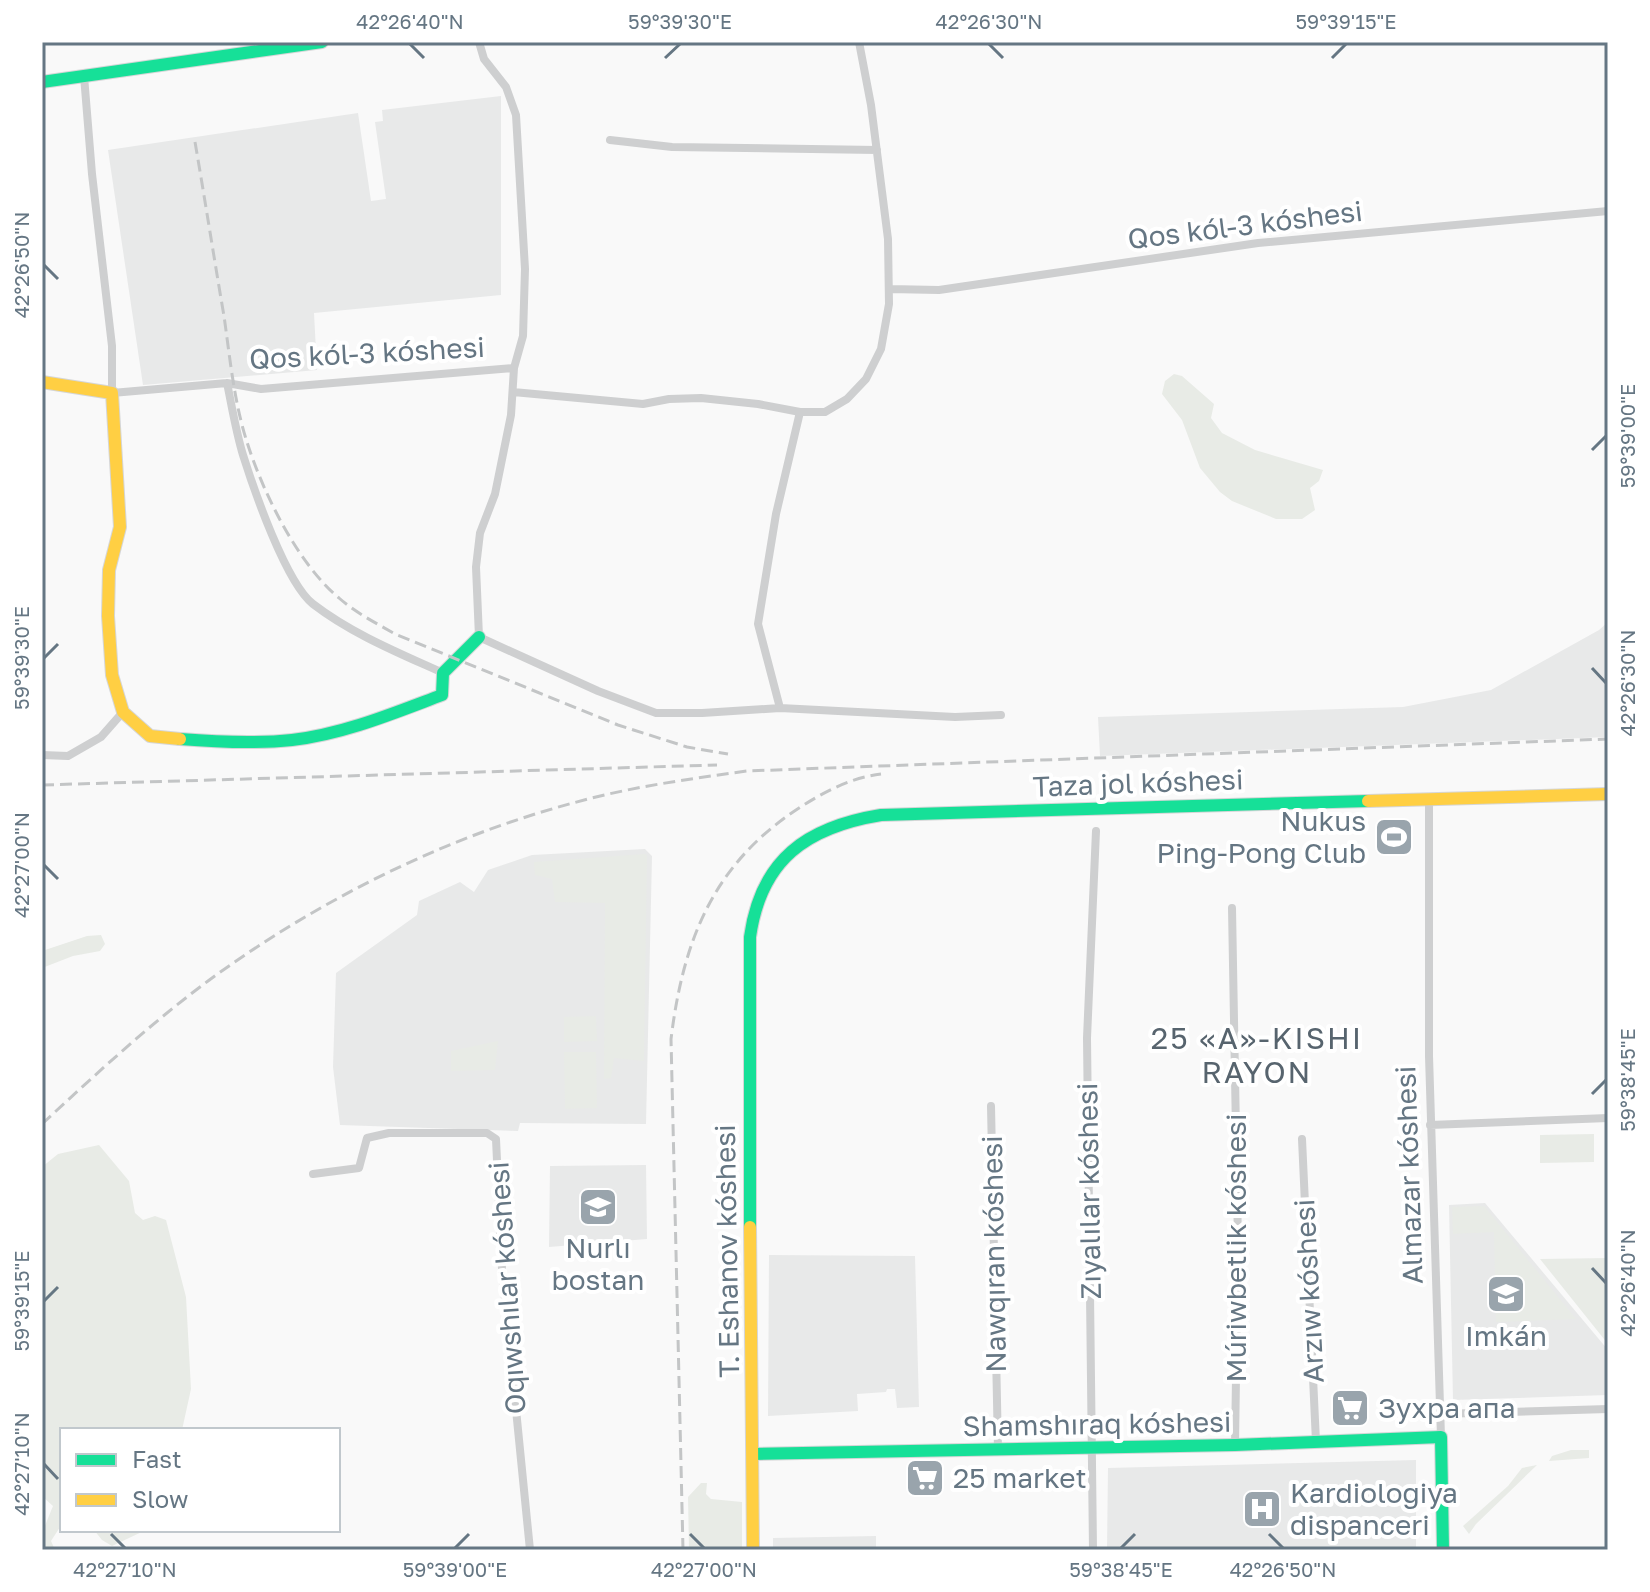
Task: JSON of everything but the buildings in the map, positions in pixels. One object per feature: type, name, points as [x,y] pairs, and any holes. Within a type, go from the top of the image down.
[{"type":"main road","points":[[42,82],[322,42]]},
{"type":"main road","points":[[42,382],[112,393],[120,527],[109,570],[112,675],[123,712],[150,736],[229,743],[292,740],[324,734],[442,695],[443,673],[479,637]]},
{"type":"main road","name":"Taza jol kóshesi","points":[[750,951],[761,889],[782,858],[820,829],[846,820],[881,815],[1608,794]]},
{"type":"main road","name":"T. Eshanov kóshesi","points":[[750,951],[748,1086],[753,1550]]},
{"type":"main road","name":"Shamshıraq kóshesi","points":[[754,1454],[1235,1445],[1441,1437]]},
{"type":"main road","name":"Almazar kóshesi","points":[[1441,1437],[1443,1550]]},
{"type":"street","name":"Qos kól-3 kóshesi","points":[[479,42],[484,59],[506,87],[516,115],[525,269],[523,336],[514,368],[511,415],[495,494],[480,533],[476,567],[479,637]]},
{"type":"street","name":"Qos kól-3 kóshesi","points":[[513,392],[643,404],[701,398],[800,412],[825,412],[847,399],[866,379],[881,349],[889,304],[888,239],[859,42]]},
{"type":"street","points":[[84,76],[112,346],[112,393],[227,383]]},
{"type":"street","points":[[610,140],[672,147],[877,150]]},
{"type":"street","name":"Qos kól-3 kóshesi","points":[[889,289],[939,290],[1258,243],[1608,211]]},
{"type":"street","name":"Qos kól-3 kóshesi","points":[[443,673],[357,633],[310,602],[290,574],[275,543],[243,454],[227,383],[261,389],[514,368]]},
{"type":"street","points":[[780,708],[758,624],[776,514],[800,412]]},
{"type":"street","points":[[479,637],[598,691],[656,713],[780,708],[955,717],[1001,715]]},
{"type":"street","points":[[42,755],[68,756],[101,737],[123,712]]},
{"type":"street","name":"Almazar kóshesi","points":[[1429,799],[1430,1125],[1441,1437]]},
{"type":"street","name":"Zıyalılar kóshesi","points":[[1093,1550],[1087,1038],[1096,831]]},
{"type":"street","name":"Múriwbetlik kóshesi","points":[[1232,908],[1238,1244],[1235,1445]]},
{"type":"street","name":"Nawqıran kóshesi","points":[[991,1106],[998,1450]]},
{"type":"street","points":[[1430,1125],[1608,1118]]},
{"type":"street","name":"Oqıwshılar kóshesi","points":[[313,1174],[359,1168],[367,1138],[389,1133],[487,1133],[496,1139],[502,1269],[530,1550]]},
{"type":"street","name":"Arzıw kóshesi","points":[[1302,1139],[1316,1442]]},
{"type":"street","points":[[1440,1414],[1608,1409]]},
{"type":"shaded area","points":[[501,96],[501,295],[314,313],[317,370],[143,385],[108,150],[358,113],[371,201],[386,199],[375,122],[383,121],[382,110]]},
{"type":"shaded area","points":[[1174,374],[1182,376],[1214,404],[1211,418],[1222,433],[1255,450],[1323,470],[1319,481],[1310,488],[1315,510],[1302,519],[1276,519],[1232,501],[1220,492],[1200,468],[1182,420],[1162,394],[1165,381]]},
{"type":"shaded area","points":[[1608,622],[1608,737],[1100,756],[1098,717],[1403,707],[1491,690]]},
{"type":"shaded area","points":[[645,849],[652,856],[646,1124],[520,1123],[518,1131],[340,1125],[333,1067],[336,973],[417,915],[419,901],[460,882],[474,892],[488,870],[532,855]]},
{"type":"shaded area","points":[[645,854],[644,1061],[614,1058],[611,1078],[604,1079],[605,903],[555,902],[552,879],[535,875],[534,862]]},
{"type":"shaded area","points":[[101,935],[105,944],[100,951],[73,956],[42,968],[42,951],[87,936]]},
{"type":"shaded area","points":[[596,1016],[597,1041],[564,1042],[564,1017]]},
{"type":"shaded area","points":[[498,1041],[495,1070],[451,1071],[451,1051]]},
{"type":"shaded area","points":[[564,1052],[596,1052],[597,1108],[565,1109]]},
{"type":"shaded area","points":[[1594,1134],[1594,1162],[1540,1163],[1540,1135]]},
{"type":"shaded area","points":[[99,1145],[129,1181],[135,1213],[143,1220],[155,1216],[166,1220],[186,1297],[191,1389],[182,1428],[60,1428],[60,1527],[51,1541],[55,1550],[42,1550],[42,1533],[53,1506],[42,1492],[42,1167],[58,1154]]},
{"type":"shaded area","name":"Nurlı bostan","points":[[646,1165],[647,1239],[549,1247],[550,1166]]},
{"type":"shaded area","name":"Imkán","points":[[1485,1203],[1608,1350],[1608,1395],[1453,1400],[1449,1205]]},
{"type":"shaded area","points":[[1484,1206],[1576,1319],[1496,1322],[1494,1232],[1453,1234],[1452,1207]]},
{"type":"shaded area","points":[[769,1255],[915,1256],[919,1407],[897,1408],[895,1389],[887,1389],[886,1392],[857,1394],[858,1411],[768,1416]]},
{"type":"shaded area","points":[[1608,1258],[1608,1344],[1540,1259]]},
{"type":"shaded area","points":[[1571,1450],[1589,1450],[1589,1458],[1549,1461],[1552,1456]]},
{"type":"shaded area","name":"Kardiologiya dispanceri","points":[[1416,1460],[1416,1550],[1107,1550],[1108,1468]]},
{"type":"shaded area","points":[[1537,1465],[1469,1534],[1463,1526],[1508,1486],[1522,1468]]},
{"type":"shaded area","points":[[701,1483],[707,1483],[706,1494],[711,1499],[742,1502],[742,1550],[689,1550],[688,1497]]},
{"type":"shaded area","points":[[96,1532],[142,1532],[112,1546]]},
{"type":"shaded area","points":[[876,1536],[876,1550],[773,1550],[773,1538]]},
{"type":"railway","points":[[195,142],[243,427],[272,505],[296,547],[324,584],[366,618],[395,634],[618,725],[687,747],[728,754]]},
{"type":"railway","points":[[42,1124],[186,997],[293,924],[383,875],[476,834],[594,797],[747,771],[1608,739]]},
{"type":"railway","points":[[42,785],[717,765]]},
{"type":"railway","points":[[683,1550],[671,1039],[684,970],[706,909],[723,881],[767,832],[796,810],[836,787],[881,774]]},
{"type":"traffic: fast","points":[[42,82],[322,42]]},
{"type":"traffic: fast","points":[[180,739],[236,742],[292,740],[368,722],[442,695],[443,673],[479,637]]},
{"type":"traffic: fast","points":[[750,1227],[750,937],[756,910],[777,867],[810,838],[855,820],[881,815],[1368,801]]},
{"type":"traffic: fast","points":[[754,1454],[1235,1445],[1441,1437],[1443,1550]]},
{"type":"traffic: slow","points":[[42,382],[112,393],[120,527],[109,570],[112,675],[123,712],[150,736],[180,739]]},
{"type":"traffic: slow","points":[[1368,801],[1608,794]]},
{"type":"traffic: slow","points":[[750,1227],[753,1550]]},
{"type":"place","name":"Nukus Ping-Pong Club","points":[[1394,837]]},
{"type":"place","name":"Nurlı bostan","points":[[598,1207]]},
{"type":"place","name":"Imkán","points":[[1506,1294]]},
{"type":"place","name":"Зухра апа","points":[[1350,1408]]},
{"type":"place","name":"25 market","points":[[925,1478]]},
{"type":"place","name":"Kardiologiya dispanceri","points":[[1262,1509]]},
{"type":"district","name":"25 «A»-KISHI RAYON","points":[[1257,1056]]}]
